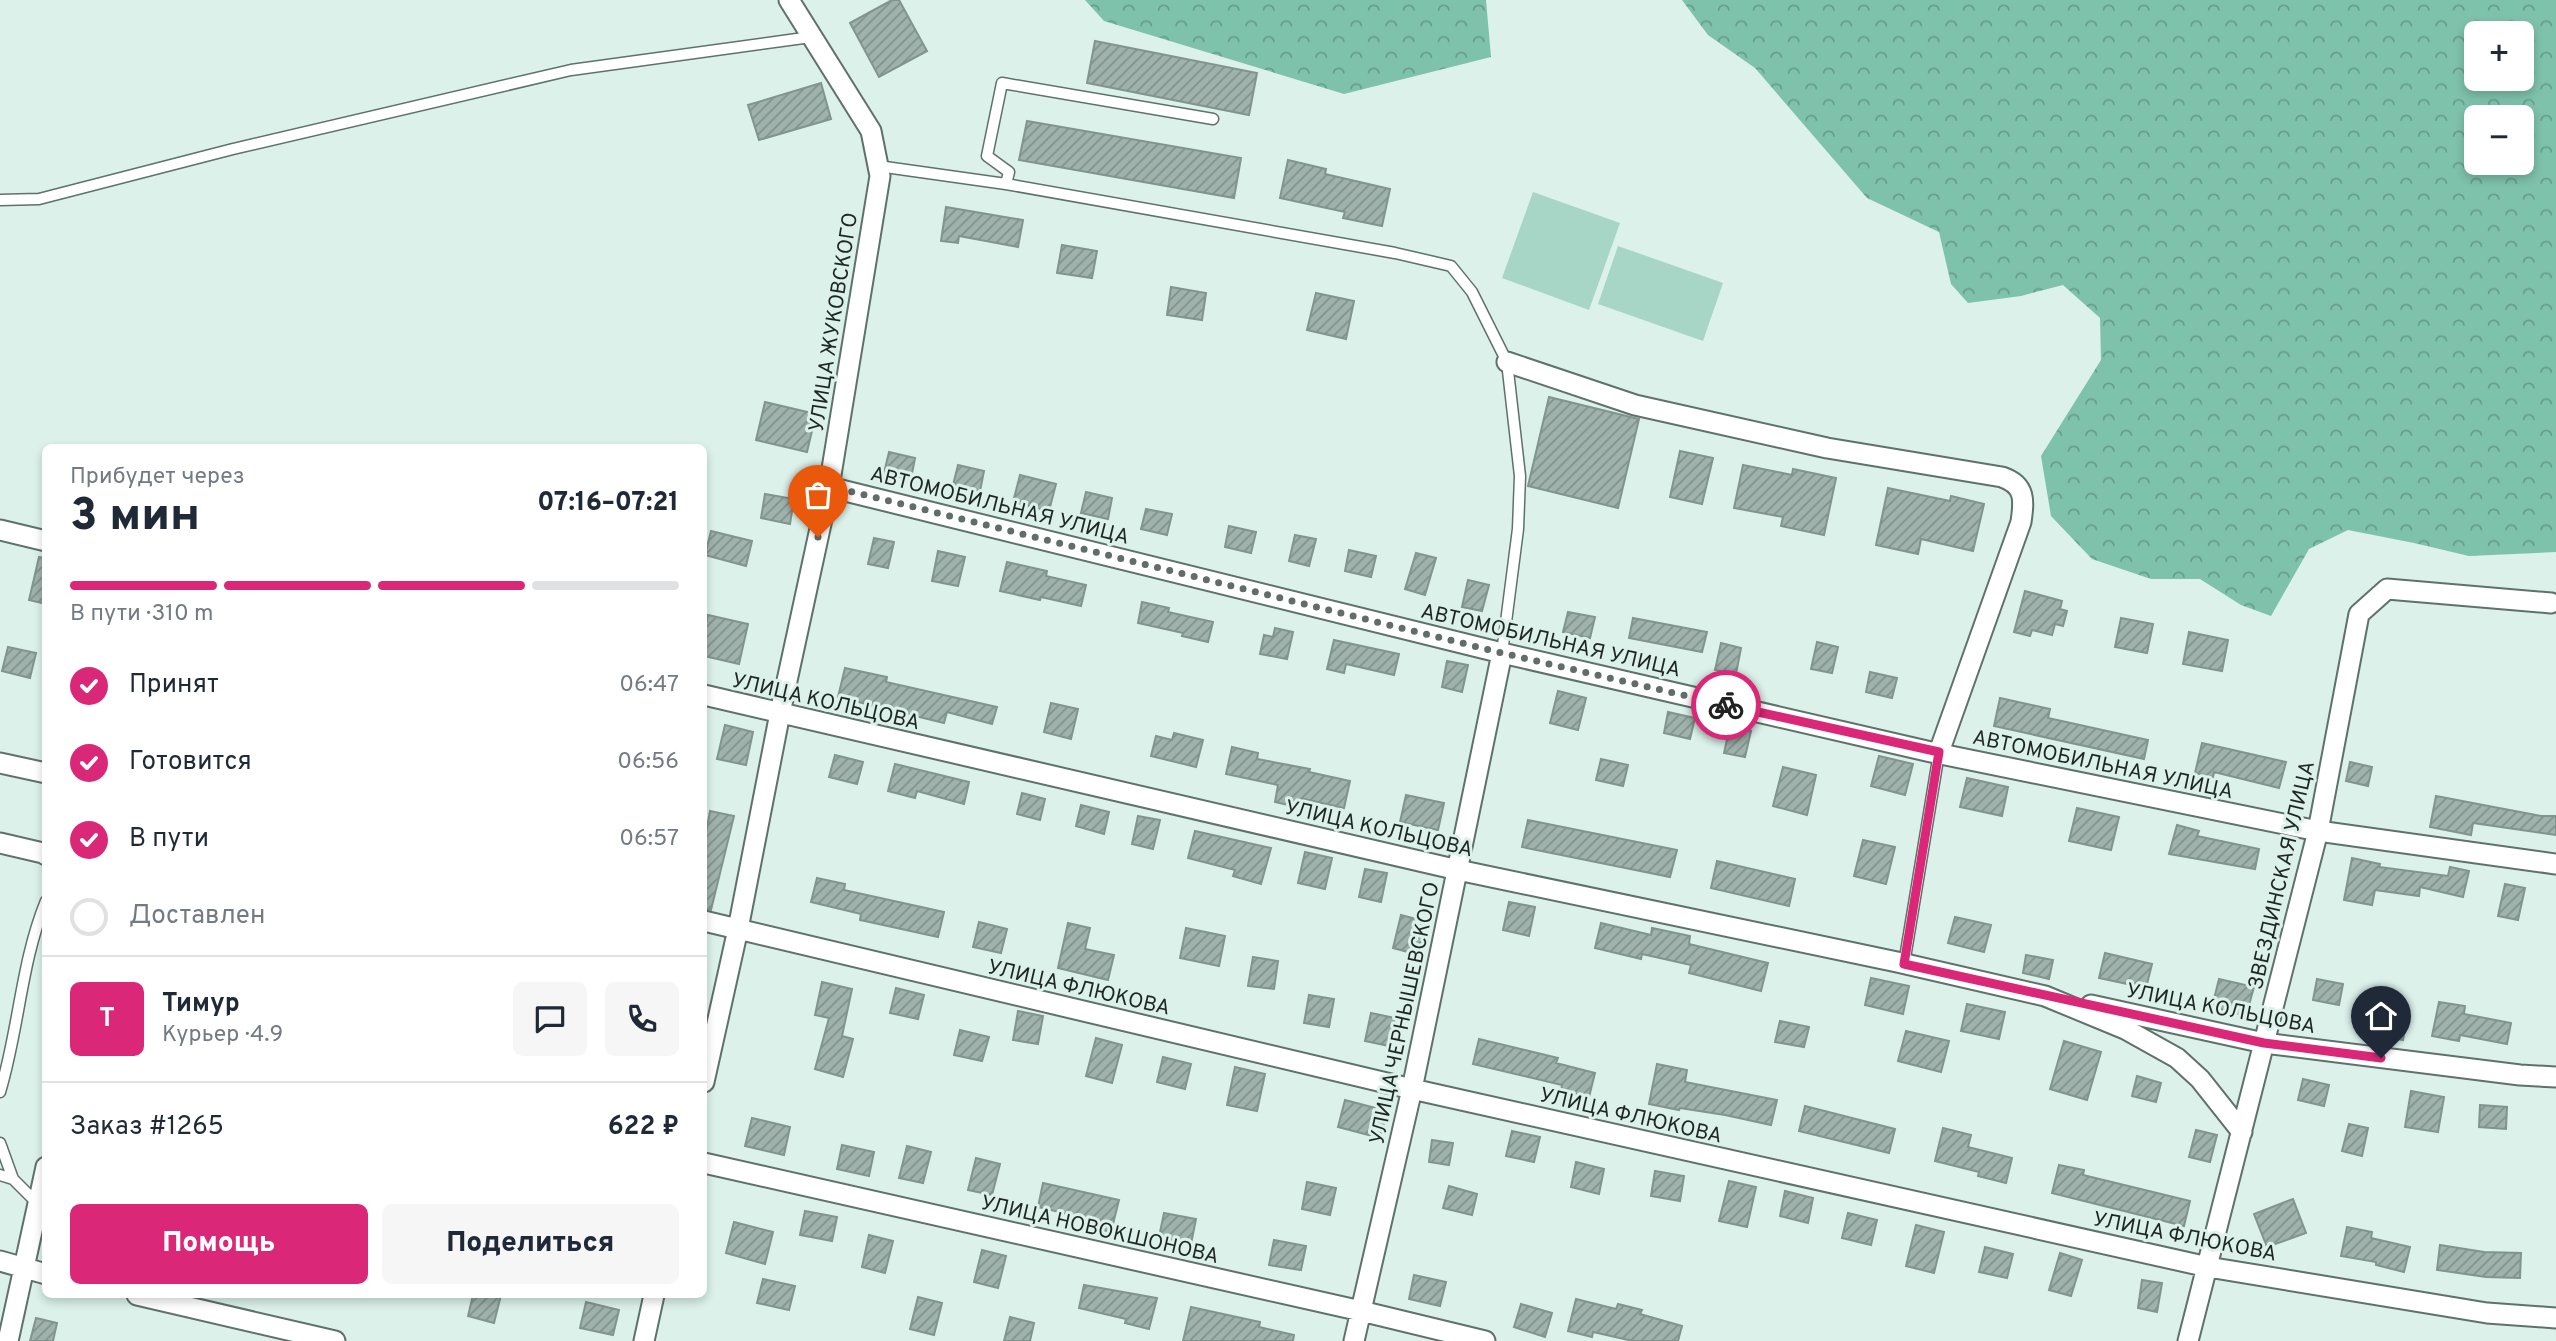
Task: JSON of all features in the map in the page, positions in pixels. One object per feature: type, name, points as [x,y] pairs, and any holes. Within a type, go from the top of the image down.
[{"type":"street","name":"УЛИЦА ЖУКОВСКОГО","points":[[707,1068],[829,486],[880,176],[871,131],[789,0]]},
{"type":"street","points":[[1507,362],[1635,405],[1827,448],[2002,477],[2017,484],[2022,491],[2021,522],[1939,752]]},
{"type":"street","name":"АВТОМОБИЛЬНАЯ УЛИЦА","points":[[829,486],[1502,653],[1939,752],[2318,831],[2556,864]]},
{"type":"street","points":[[0,530],[42,540]]},
{"type":"street","name":"ЗВЕЗДИНСКАЯ УЛИЦА","points":[[2188,1341],[2318,831],[2358,614],[2387,589],[2552,603]]},
{"type":"street","name":"УЛИЦА ЧЕРНЫШЕВСКОГО","points":[[1354,1341],[1412,1089],[1502,653]]},
{"type":"street","name":"УЛИЦА КОЛЬЦОВА","points":[[707,696],[1458,870],[2264,1043],[2556,1077]]},
{"type":"street","points":[[0,764],[42,772]]},
{"type":"street","points":[[0,843],[42,853]]},
{"type":"street","name":"УЛИЦА ФЛЮКОВА","points":[[707,922],[1412,1089],[2208,1267],[2487,1313],[2556,1318]]},
{"type":"street","name":"УЛИЦА КОЛЬЦОВА","points":[[2045,996],[2124,1029],[2177,1058],[2200,1079],[2242,1132]]},
{"type":"street","name":"УЛИЦА НОВОКШОНОВА","points":[[707,1164],[1485,1341]]},
{"type":"street","points":[[8,1341],[42,1185]]},
{"type":"street","points":[[0,1261],[42,1273]]},
{"type":"street","points":[[150,1298],[335,1341]]},
{"type":"street","points":[[644,1341],[653,1298]]},
{"type":"lane","points":[[0,200],[39,200],[233,149],[571,70],[811,37]]},
{"type":"lane","points":[[1006,184],[1009,172],[987,156],[1002,83],[1213,119]]},
{"type":"lane","points":[[878,166],[1006,184],[1451,265],[1472,292],[1507,362],[1520,476],[1518,528],[1502,653]]},
{"type":"lane","points":[[1904,964],[1939,752]]},
{"type":"lane","points":[[0,1092],[9,1064],[33,933],[42,911]]},
{"type":"lane","points":[[0,1143],[13,1179],[38,1203]]},
{"type":"lane","points":[[0,1175],[13,1179]]},
{"type":"green space","points":[[1085,0],[1486,0],[1491,57],[1344,94],[1104,21]]},
{"type":"green space","points":[[1682,0],[2556,0],[2556,552],[2469,556],[2348,530],[2309,549],[2271,616],[2241,605],[2200,579],[2151,579],[2092,559],[2051,516],[2041,456],[2101,360],[2100,318],[2063,285],[2021,296],[1968,303],[1951,284],[1939,232],[1867,198],[1755,68],[1708,35]]},
{"type":"green space","points":[[1533,192],[1620,223],[1589,310],[1502,278]]},
{"type":"green space","points":[[1618,246],[1723,283],[1703,341],[1598,304]]},
{"type":"building","points":[[892,0],[899,0],[927,51],[879,77],[850,23]]},
{"type":"building","points":[[1095,41],[1257,73],[1249,115],[1087,83]]},
{"type":"building","points":[[821,83],[831,119],[759,140],[748,105]]},
{"type":"building","points":[[1027,121],[1241,158],[1234,198],[1019,160]]},
{"type":"building","points":[[1288,160],[1326,169],[1325,174],[1390,189],[1382,226],[1343,218],[1345,212],[1280,198]]},
{"type":"building","points":[[946,207],[1023,220],[1018,247],[959,236],[958,243],[941,241]]},
{"type":"building","points":[[1062,245],[1097,251],[1092,278],[1057,273]]},
{"type":"building","points":[[1171,287],[1206,293],[1202,320],[1167,315]]},
{"type":"building","points":[[1316,293],[1354,301],[1346,339],[1307,330]]},
{"type":"building","points":[[1549,397],[1639,419],[1618,508],[1528,486]]},
{"type":"building","points":[[765,402],[816,414],[807,452],[756,440]]},
{"type":"building","points":[[1680,451],[1713,458],[1702,504],[1670,497]]},
{"type":"building","points":[[889,452],[915,458],[911,479],[884,473]]},
{"type":"building","points":[[958,465],[984,471],[980,491],[953,485]]},
{"type":"building","points":[[1743,465],[1792,475],[1793,469],[1836,478],[1824,535],[1781,526],[1783,517],[1734,508]]},
{"type":"building","points":[[1020,475],[1056,484],[1049,511],[1013,502]]},
{"type":"building","points":[[1888,488],[1950,501],[1951,496],[1984,504],[1973,551],[1921,539],[1918,554],[1876,545]]},
{"type":"building","points":[[1086,492],[1112,498],[1108,519],[1081,513]]},
{"type":"building","points":[[765,494],[794,499],[790,524],[761,518]]},
{"type":"building","points":[[1146,509],[1172,514],[1167,535],[1141,529]]},
{"type":"building","points":[[1229,526],[1256,532],[1251,553],[1225,547]]},
{"type":"building","points":[[711,531],[752,541],[746,566],[707,556]]},
{"type":"building","points":[[1295,535],[1316,539],[1309,566],[1289,561]]},
{"type":"building","points":[[874,538],[894,542],[888,568],[868,564]]},
{"type":"building","points":[[1349,550],[1376,556],[1371,577],[1345,571]]},
{"type":"building","points":[[938,551],[965,557],[958,586],[932,581]]},
{"type":"building","points":[[1416,553],[1436,558],[1425,595],[1405,589]]},
{"type":"building","points":[[39,557],[42,557],[42,603],[29,600]]},
{"type":"building","points":[[1007,562],[1047,571],[1046,576],[1086,585],[1081,606],[1000,591]]},
{"type":"building","points":[[1468,580],[1489,585],[1482,611],[1462,607]]},
{"type":"building","points":[[2025,591],[2062,601],[2060,609],[2067,611],[2063,626],[2055,624],[2052,635],[2032,630],[2030,636],[2014,632]]},
{"type":"building","points":[[1142,602],[1169,608],[1168,612],[1213,622],[1208,642],[1182,636],[1183,633],[1138,623]]},
{"type":"building","points":[[1568,612],[1595,617],[1590,638],[1563,632]]},
{"type":"building","points":[[708,615],[748,624],[739,664],[707,657]]},
{"type":"building","points":[[1633,618],[1707,632],[1702,652],[1629,638]]},
{"type":"building","points":[[2121,618],[2153,624],[2147,653],[2115,647]]},
{"type":"building","points":[[1275,628],[1293,632],[1287,659],[1260,654],[1264,635],[1273,637]]},
{"type":"building","points":[[2189,632],[2228,640],[2222,671],[2183,664]]},
{"type":"building","points":[[1334,640],[1399,654],[1394,675],[1346,664],[1344,673],[1327,669]]},
{"type":"building","points":[[1817,642],[1838,647],[1832,673],[1811,669]]},
{"type":"building","points":[[1721,643],[1741,648],[1736,674],[1715,670]]},
{"type":"building","points":[[8,647],[36,653],[30,678],[2,671]]},
{"type":"building","points":[[1447,661],[1468,665],[1462,692],[1442,687]]},
{"type":"building","points":[[845,668],[887,677],[886,682],[997,707],[992,724],[947,712],[944,723],[838,697]]},
{"type":"building","points":[[1870,672],[1897,678],[1892,698],[1866,692]]},
{"type":"building","points":[[1558,691],[1586,698],[1578,730],[1550,723]]},
{"type":"building","points":[[2000,698],[2050,709],[2048,718],[2148,740],[2144,759],[1994,726]]},
{"type":"building","points":[[1051,703],[1078,709],[1071,739],[1044,732]]},
{"type":"building","points":[[1668,712],[1695,718],[1690,739],[1664,733]]},
{"type":"building","points":[[725,725],[753,732],[746,765],[717,759]]},
{"type":"building","points":[[1730,726],[1751,731],[1745,757],[1724,753]]},
{"type":"building","points":[[1174,733],[1203,740],[1196,767],[1151,756],[1156,736],[1172,740]]},
{"type":"building","points":[[2202,743],[2286,762],[2279,788],[2214,772],[2213,777],[2195,773]]},
{"type":"building","points":[[1232,747],[1258,753],[1257,759],[1310,769],[1309,772],[1350,781],[1344,808],[1304,799],[1302,808],[1275,802],[1278,785],[1226,774]]},
{"type":"building","points":[[835,755],[863,762],[857,784],[829,777]]},
{"type":"building","points":[[1879,756],[1913,764],[1905,795],[1871,786]]},
{"type":"building","points":[[1601,759],[1628,765],[1623,786],[1596,780]]},
{"type":"building","points":[[2350,762],[2372,767],[2368,786],[2346,781]]},
{"type":"building","points":[[895,764],[969,782],[964,804],[917,791],[915,798],[888,791]]},
{"type":"building","points":[[1783,767],[1816,775],[1807,815],[1773,806]]},
{"type":"building","points":[[1967,778],[2008,787],[2002,816],[1960,807]]},
{"type":"building","points":[[1022,793],[1045,799],[1040,820],[1017,814]]},
{"type":"building","points":[[1406,795],[1444,803],[1438,830],[1400,822]]},
{"type":"building","points":[[2436,796],[2541,816],[2556,816],[2556,835],[2473,823],[2471,835],[2430,827]]},
{"type":"building","points":[[1081,805],[1109,812],[1104,834],[1076,826]]},
{"type":"building","points":[[2077,808],[2119,817],[2111,850],[2069,841]]},
{"type":"building","points":[[710,811],[734,816],[711,910],[707,909],[707,827]]},
{"type":"building","points":[[1138,816],[1160,820],[1153,849],[1132,844]]},
{"type":"building","points":[[1528,820],[1677,850],[1670,877],[1522,847]]},
{"type":"building","points":[[2177,825],[2199,831],[2197,836],[2259,849],[2255,869],[2169,854]]},
{"type":"building","points":[[1195,831],[1271,848],[1261,884],[1233,876],[1235,870],[1188,858]]},
{"type":"building","points":[[1863,840],[1895,847],[1886,884],[1854,876]]},
{"type":"building","points":[[1305,852],[1332,858],[1325,889],[1298,883]]},
{"type":"building","points":[[2352,858],[2380,864],[2379,867],[2448,876],[2450,867],[2469,871],[2463,897],[2420,887],[2419,896],[2375,890],[2372,905],[2344,900]]},
{"type":"building","points":[[1717,861],[1795,879],[1789,906],[1711,888]]},
{"type":"building","points":[[1365,869],[1387,873],[1381,902],[1359,897]]},
{"type":"building","points":[[817,878],[845,884],[844,890],[944,912],[938,937],[860,920],[861,914],[811,902]]},
{"type":"building","points":[[2505,884],[2525,888],[2518,920],[2498,916]]},
{"type":"building","points":[[1509,902],[1535,907],[1529,936],[1503,930]]},
{"type":"building","points":[[1401,915],[1427,922],[1419,955],[1393,948]]},
{"type":"building","points":[[1955,917],[1991,925],[1984,952],[1948,943]]},
{"type":"building","points":[[979,922],[1007,929],[1001,953],[973,947]]},
{"type":"building","points":[[1068,923],[1090,928],[1085,949],[1114,955],[1108,980],[1058,968]]},
{"type":"building","points":[[1601,923],[1651,935],[1652,928],[1690,936],[1689,944],[1768,963],[1761,991],[1689,973],[1691,965],[1642,954],[1641,959],[1595,948]]},
{"type":"building","points":[[1186,928],[1225,936],[1219,966],[1180,958]]},
{"type":"building","points":[[2105,953],[2152,964],[2146,988],[2099,978]]},
{"type":"building","points":[[2026,955],[2053,960],[2049,979],[2023,973]]},
{"type":"building","points":[[1253,957],[1278,961],[1274,989],[1248,986]]},
{"type":"building","points":[[1871,978],[1909,986],[1903,1014],[1865,1005]]},
{"type":"building","points":[[2219,979],[2254,987],[2246,1016],[2212,1007]]},
{"type":"building","points":[[2317,979],[2343,984],[2339,1005],[2313,1000]]},
{"type":"building","points":[[822,982],[852,989],[842,1036],[853,1039],[843,1077],[815,1069],[829,1018],[815,1015]]},
{"type":"building","points":[[896,988],[924,995],[918,1019],[890,1013]]},
{"type":"building","points":[[1309,995],[1334,999],[1329,1027],[1304,1023]]},
{"type":"building","points":[[2439,1002],[2465,1006],[2464,1014],[2511,1023],[2507,1044],[2460,1035],[2459,1041],[2432,1036]]},
{"type":"building","points":[[1967,1004],[2005,1012],[1999,1039],[1961,1031]]},
{"type":"building","points":[[1018,1011],[1043,1016],[1038,1044],[1013,1040]]},
{"type":"building","points":[[1371,1013],[1395,1018],[1389,1046],[1365,1041]]},
{"type":"building","points":[[2381,1014],[2407,1019],[2403,1040],[2377,1035]]},
{"type":"building","points":[[1780,1021],[1809,1027],[1804,1047],[1775,1042]]},
{"type":"building","points":[[960,1030],[989,1037],[982,1061],[954,1055]]},
{"type":"building","points":[[1906,1031],[1949,1041],[1941,1072],[1898,1061]]},
{"type":"building","points":[[1096,1038],[1122,1045],[1112,1083],[1086,1076]]},
{"type":"building","points":[[1479,1039],[1558,1058],[1556,1063],[1595,1073],[1589,1097],[1561,1091],[1562,1085],[1473,1064]]},
{"type":"building","points":[[2064,1041],[2101,1052],[2087,1100],[2050,1089]]},
{"type":"building","points":[[1163,1057],[1191,1064],[1185,1089],[1157,1082]]},
{"type":"building","points":[[1657,1064],[1687,1070],[1685,1082],[1777,1100],[1771,1125],[1649,1104]]},
{"type":"building","points":[[1235,1067],[1265,1074],[1257,1111],[1227,1105]]},
{"type":"building","points":[[2137,1076],[2161,1083],[2156,1102],[2132,1096]]},
{"type":"building","points":[[2303,1079],[2329,1085],[2324,1106],[2298,1100]]},
{"type":"building","points":[[2411,1091],[2444,1097],[2438,1132],[2405,1127]]},
{"type":"building","points":[[1345,1100],[1387,1111],[1380,1138],[1338,1127]]},
{"type":"building","points":[[2480,1105],[2507,1107],[2506,1129],[2479,1127]]},
{"type":"building","points":[[1805,1106],[1895,1129],[1889,1153],[1799,1131]]},
{"type":"building","points":[[752,1118],[790,1127],[784,1155],[745,1146]]},
{"type":"building","points":[[2349,1124],[2368,1128],[2362,1156],[2342,1151]]},
{"type":"building","points":[[1943,1128],[1971,1135],[1968,1147],[2012,1158],[2006,1183],[1978,1176],[1979,1172],[1935,1161]]},
{"type":"building","points":[[2196,1130],[2217,1135],[2210,1162],[2189,1157]]},
{"type":"building","points":[[1512,1131],[1540,1137],[1534,1162],[1506,1156]]},
{"type":"building","points":[[1432,1140],[1453,1143],[1449,1165],[1429,1162]]},
{"type":"building","points":[[842,1145],[874,1152],[869,1176],[837,1169]]},
{"type":"building","points":[[907,1146],[931,1152],[923,1183],[899,1178]]},
{"type":"building","points":[[976,1158],[1000,1164],[992,1195],[968,1190]]},
{"type":"building","points":[[1576,1162],[1604,1169],[1599,1194],[1571,1187]]},
{"type":"building","points":[[2059,1165],[2084,1170],[2083,1175],[2190,1201],[2184,1226],[2052,1193]]},
{"type":"building","points":[[1655,1171],[1684,1176],[1680,1201],[1651,1196]]},
{"type":"building","points":[[1729,1181],[1756,1187],[1747,1227],[1719,1221]]},
{"type":"building","points":[[1307,1182],[1336,1188],[1330,1215],[1302,1209]]},
{"type":"building","points":[[1043,1183],[1119,1200],[1111,1232],[1087,1226],[1089,1219],[1038,1207]]},
{"type":"building","points":[[1449,1186],[1477,1194],[1472,1215],[1443,1208]]},
{"type":"building","points":[[1785,1191],[1813,1198],[1808,1223],[1780,1216]]},
{"type":"building","points":[[2293,1199],[2306,1233],[2267,1247],[2254,1214]]},
{"type":"building","points":[[805,1211],[837,1217],[832,1241],[800,1235]]},
{"type":"building","points":[[1164,1213],[1196,1219],[1191,1244],[1159,1237]]},
{"type":"building","points":[[1848,1213],[1877,1220],[1871,1245],[1842,1238]]},
{"type":"building","points":[[734,1222],[773,1232],[765,1264],[726,1253]]},
{"type":"building","points":[[1916,1225],[1944,1232],[1934,1273],[1906,1266]]},
{"type":"building","points":[[2347,1227],[2372,1232],[2371,1238],[2410,1247],[2404,1272],[2376,1265],[2376,1262],[2341,1256]]},
{"type":"building","points":[[869,1235],[893,1241],[885,1273],[862,1267]]},
{"type":"building","points":[[1274,1240],[1306,1246],[1301,1270],[1269,1265]]},
{"type":"building","points":[[2440,1245],[2484,1252],[2521,1253],[2520,1278],[2486,1277],[2437,1270]]},
{"type":"building","points":[[1985,1247],[2013,1254],[2007,1278],[1979,1272]]},
{"type":"building","points":[[982,1250],[1006,1256],[998,1288],[974,1282]]},
{"type":"building","points":[[2060,1253],[2082,1260],[2071,1296],[2049,1290]]},
{"type":"building","points":[[1414,1275],[1446,1282],[1440,1306],[1409,1299]]},
{"type":"building","points":[[763,1279],[795,1286],[789,1310],[757,1303]]},
{"type":"building","points":[[2142,1280],[2162,1283],[2157,1312],[2138,1308]]},
{"type":"building","points":[[1084,1285],[1157,1298],[1149,1329],[1125,1323],[1126,1319],[1079,1308]]},
{"type":"building","points":[[918,1297],[942,1303],[934,1335],[910,1329]]},
{"type":"building","points":[[472,1298],[500,1298],[494,1323],[468,1316]]},
{"type":"building","points":[[1576,1299],[1616,1309],[1618,1304],[1642,1310],[1640,1314],[1682,1326],[1678,1341],[1633,1341],[1593,1332],[1592,1337],[1568,1331]]},
{"type":"building","points":[[586,1302],[619,1310],[613,1335],[580,1328]]},
{"type":"building","points":[[1521,1304],[1552,1313],[1545,1337],[1514,1327]]},
{"type":"building","points":[[1191,1307],[1260,1322],[1259,1327],[1294,1335],[1293,1341],[1183,1341]]},
{"type":"building","points":[[1010,1317],[1034,1323],[1030,1341],[1004,1341]]},
{"type":"building","points":[[36,1318],[57,1323],[53,1341],[30,1341]]},
{"type":"way so far","points":[[818,537],[829,486],[1502,653],[1726,705]]},
{"type":"route","points":[[1726,705],[1939,752],[1904,964],[2264,1043],[2381,1058]]}]
